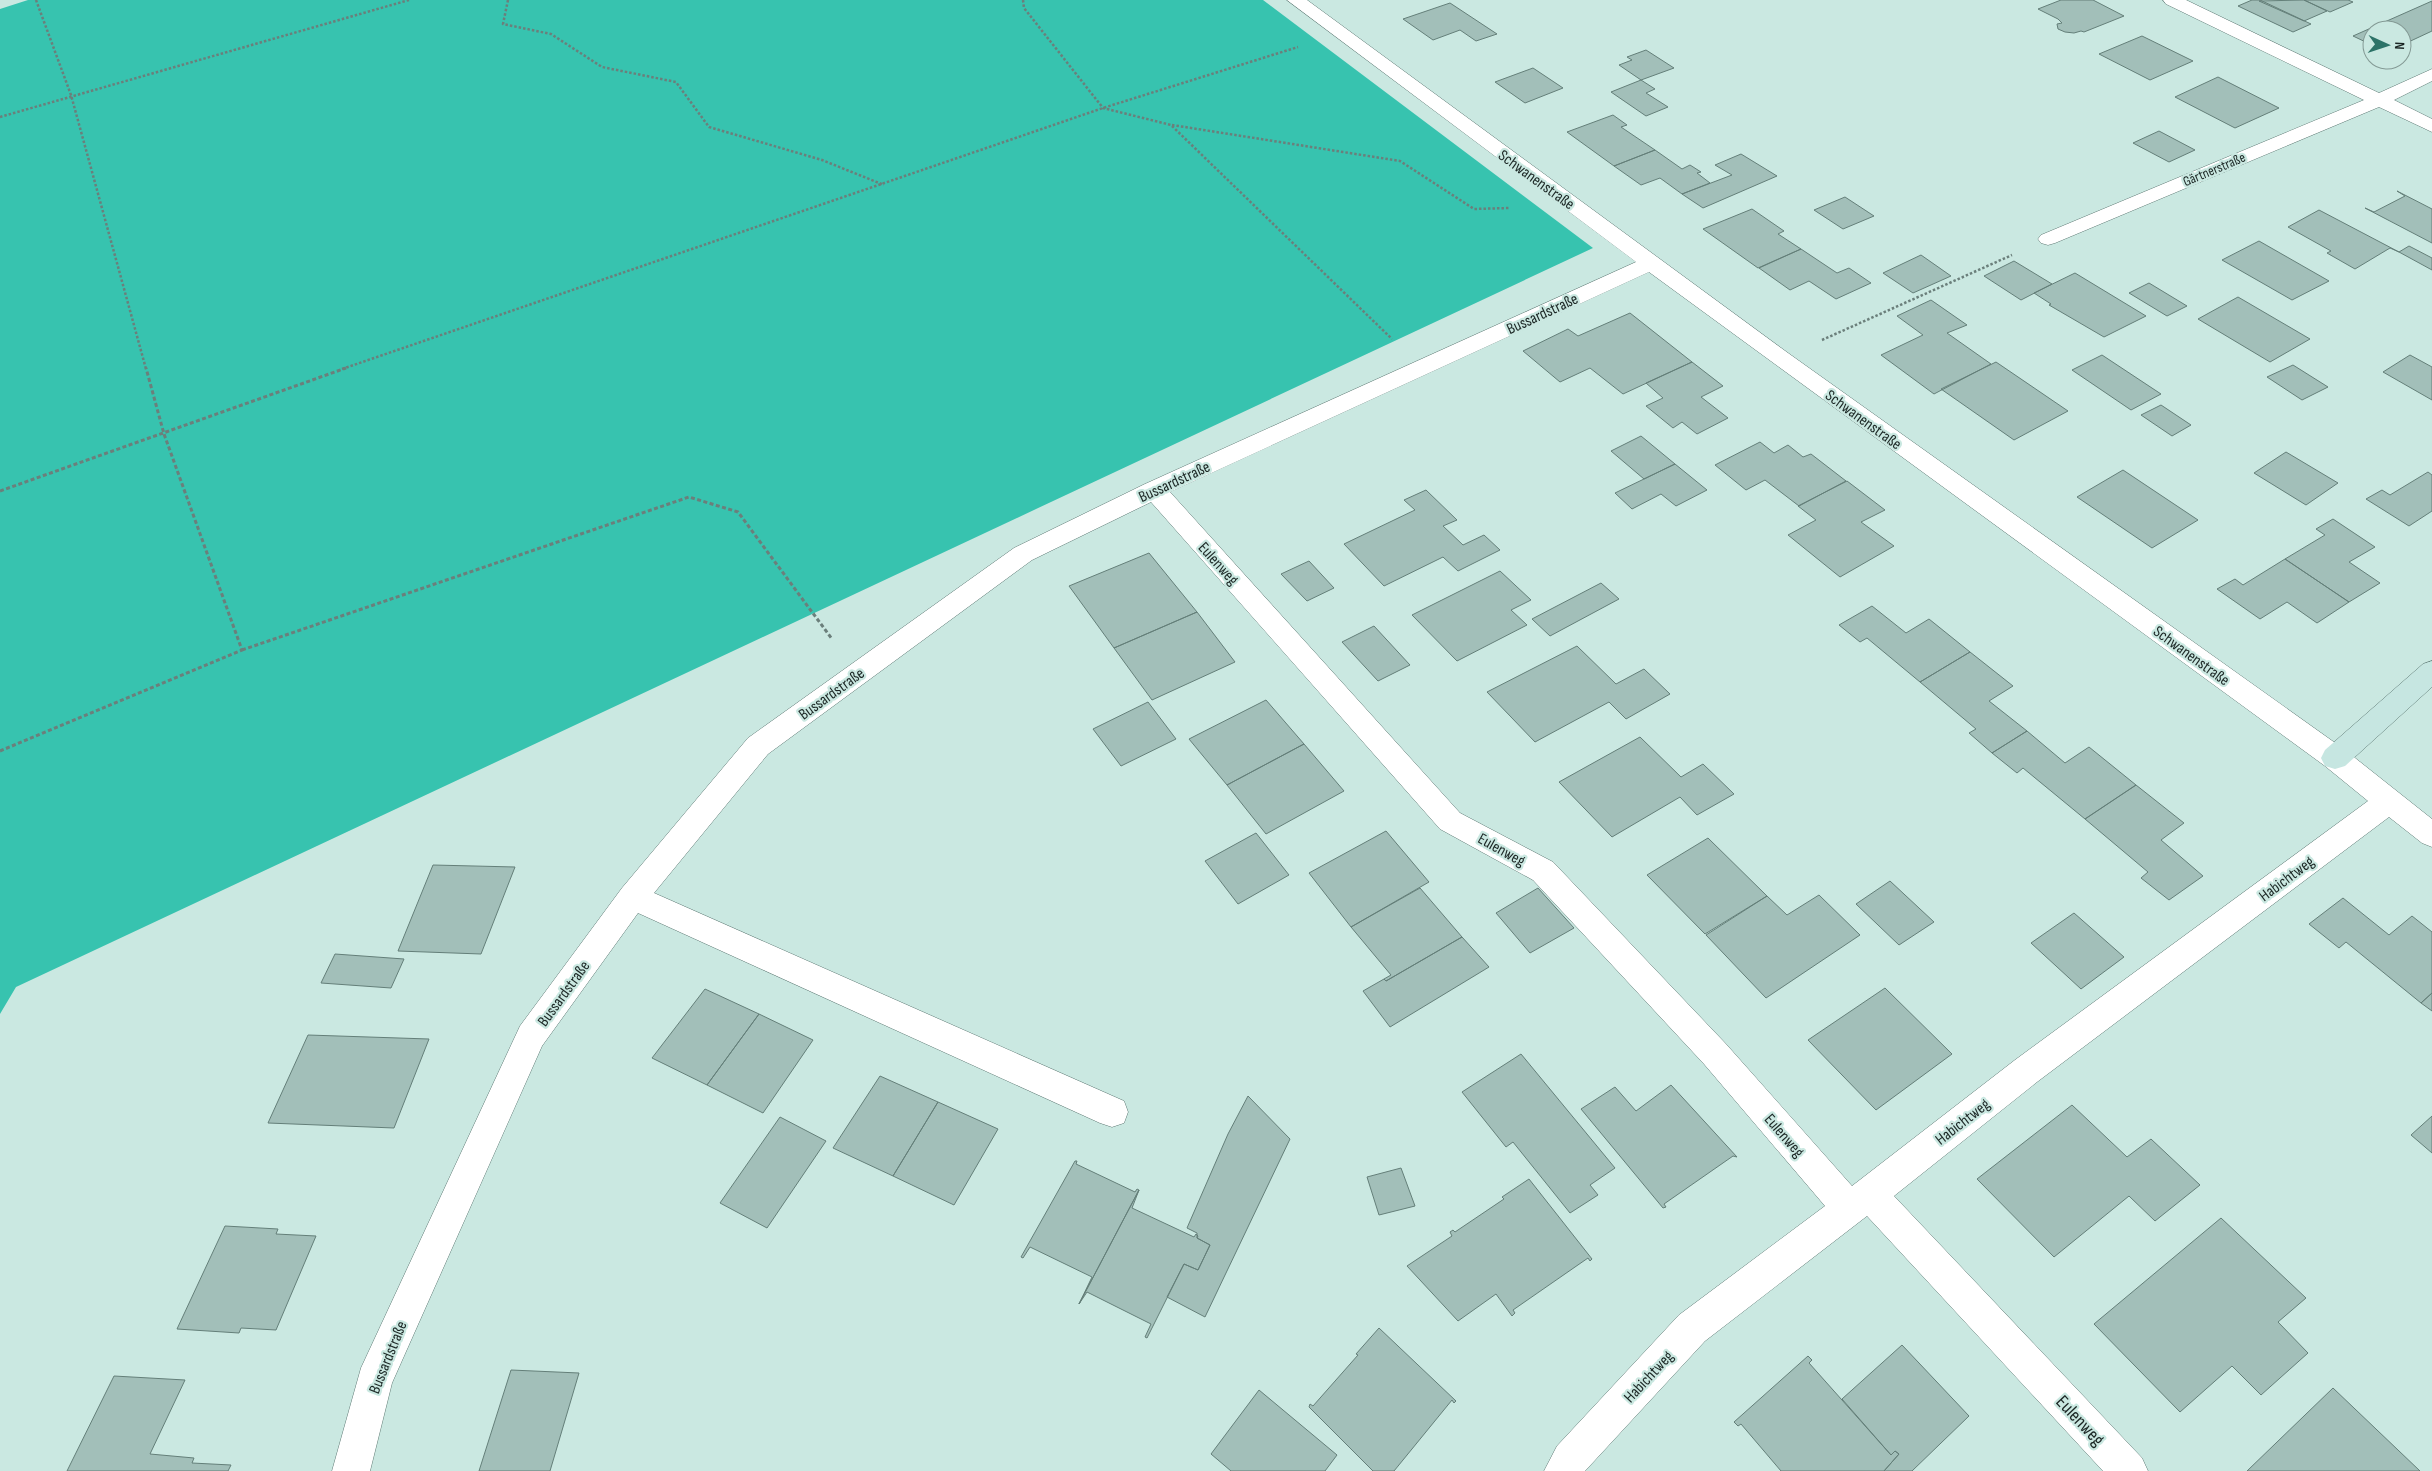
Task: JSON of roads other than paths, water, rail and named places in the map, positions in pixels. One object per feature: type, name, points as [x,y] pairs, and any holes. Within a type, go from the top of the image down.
[{"type":"street","name":"Schwanenstraße","points":[[1296,0],[1780,358],[2336,758],[2432,835]]},
{"type":"street","points":[[2172,0],[2432,126]]},
{"type":"street","name":"Gärtnerstraße","points":[[2048,238],[2380,100],[2432,74]]},
{"type":"street","name":"Bussardstraße","points":[[351,1471],[374,1381],[531,1036],[633,897],[758,746],[1023,554],[1154,490],[1423,369],[1651,263]]},
{"type":"street","name":"Eulenweg","points":[[1154,490],[1450,821],[1543,871],[1715,1054],[1859,1202],[2129,1471]]},
{"type":"street","points":[[2336,758],[2432,672]]},
{"type":"street","name":"Habichtweg","points":[[1571,1467],[1692,1328],[1859,1202],[2026,1071],[2389,801]]},
{"type":"street","points":[[633,897],[1112,1112]]}]
